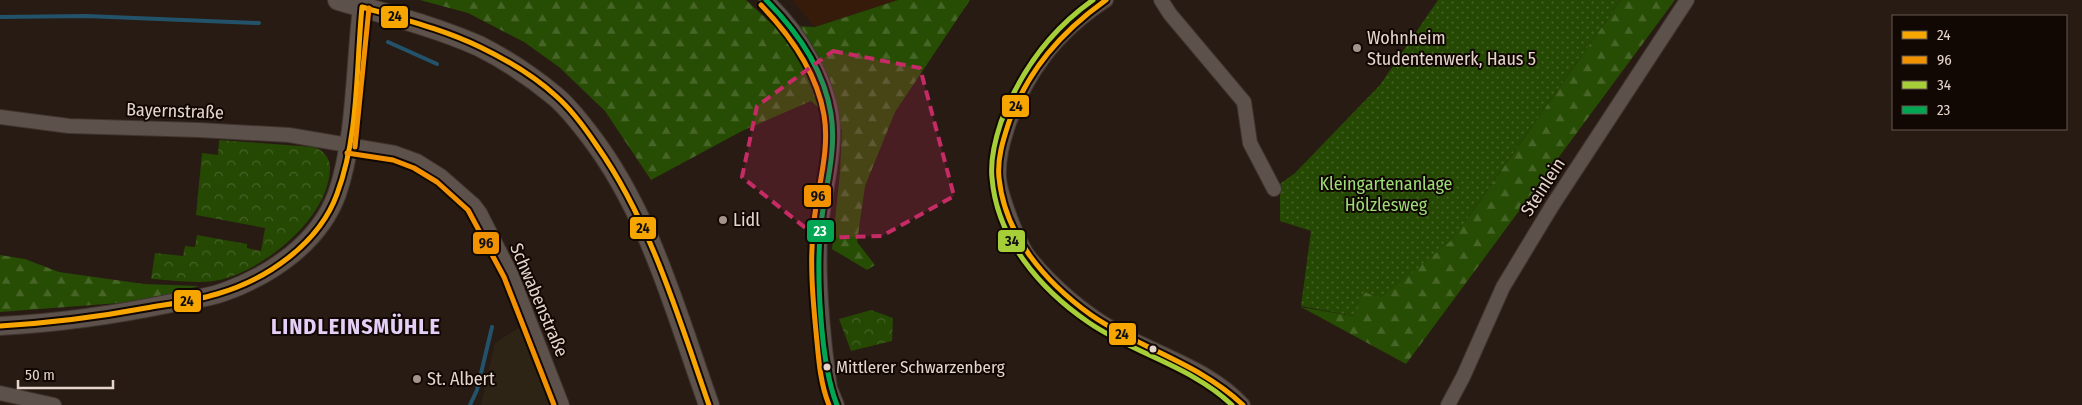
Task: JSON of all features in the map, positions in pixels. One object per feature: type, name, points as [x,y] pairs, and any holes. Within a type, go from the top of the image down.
[{"type":"main road","points":[[338,0],[442,31],[480,47],[515,67],[556,96],[580,122],[616,173],[644,231],[709,405]]},
{"type":"street","points":[[766,0],[801,39],[821,82],[830,107],[833,131],[831,162],[821,230],[819,274],[830,388],[837,405]]},
{"type":"street","points":[[1106,0],[1087,12],[1060,36],[1037,66],[1016,101],[1002,144],[999,178],[1009,214],[1029,257],[1077,305],[1113,329],[1212,378],[1230,391],[1243,405]]},
{"type":"street","points":[[1161,0],[1170,14],[1244,102],[1250,143],[1274,189]]},
{"type":"street","name":"Steinlein","points":[[1448,405],[1463,377],[1503,287],[1552,206],[1688,0]]},
{"type":"street","points":[[0,326],[54,323],[127,313],[223,293],[279,265],[304,245],[326,217],[336,195],[348,146],[362,7]]},
{"type":"street","name":"Bayernstraße","points":[[0,117],[69,126],[289,135],[348,146]]},
{"type":"street","name":"Schwabenstraße","points":[[348,146],[396,153],[417,161],[441,176],[474,205],[512,274],[562,405]]},
{"type":"street","points":[[0,393],[54,405]]},
{"type":"highlighted area","points":[[833,51],[920,68],[954,196],[882,236],[818,238],[742,177],[757,106]]},
{"type":"shaded area","points":[[792,0],[898,0],[815,27]]},
{"type":"shaded area","points":[[526,323],[550,405],[481,405],[495,343]]},
{"type":"green space","points":[[420,0],[746,0],[773,25],[815,27],[898,0],[970,0],[895,112],[865,186],[857,242],[875,265],[867,270],[832,249],[840,173],[842,130],[811,101],[742,131],[651,180],[605,111],[559,67],[524,42],[468,13]]},
{"type":"green space","name":"Kleingartenanlage Hölzlesweg","points":[[1438,0],[1621,0],[1469,216],[1441,264],[1353,316],[1301,306],[1311,231],[1280,221],[1280,184],[1295,173],[1380,85]]},
{"type":"green space","points":[[1621,0],[1675,0],[1406,364],[1301,307],[1353,316],[1364,292],[1381,298],[1453,239]]},
{"type":"green space","points":[[219,140],[313,147],[320,150],[328,158],[330,169],[327,187],[319,205],[293,238],[259,263],[241,273],[207,282],[151,279],[155,253],[183,256],[185,246],[195,247],[197,235],[247,244],[247,248],[261,251],[265,228],[196,215],[202,153],[218,155]]},
{"type":"green space","points":[[0,255],[25,259],[59,272],[144,284],[199,286],[145,301],[0,312]]},
{"type":"green space","points":[[871,310],[893,318],[892,341],[851,351],[839,319]]},
{"type":"waterway","points":[[0,17],[86,16],[259,23]]},
{"type":"waterway","points":[[388,42],[437,64]]},
{"type":"waterway","points":[[470,405],[477,390],[492,327]]},
{"type":"transit line","name":"23","points":[[766,0],[808,52],[822,82],[831,114],[833,142],[821,224],[819,290],[823,341],[831,387],[837,405]]},
{"type":"transit line","name":"34","points":[[1093,0],[1063,25],[1038,54],[1017,86],[1001,122],[994,150],[992,178],[1002,222],[1012,242],[1038,278],[1070,309],[1124,343],[1199,380],[1232,405]]},
{"type":"transit line","name":"24","points":[[1106,0],[1075,25],[1048,54],[1036,69],[1017,103],[1009,122],[999,164],[999,178],[1009,219],[1030,256],[1058,288],[1074,302],[1091,315],[1129,338],[1208,378],[1243,405]]},
{"type":"transit line","name":"96","points":[[761,5],[782,29],[801,56],[815,84],[824,115],[825,155],[814,221],[812,282],[820,366],[829,405]]},
{"type":"transit line","name":"24","points":[[0,326],[92,317],[208,296],[254,280],[289,258],[318,229],[329,212],[344,172],[356,101],[362,7],[437,30],[490,52],[539,82],[573,113],[616,176],[648,238],[662,271],[709,405]]},
{"type":"transit line","name":"96","points":[[355,147],[369,8]]},
{"type":"transit line","name":"96","points":[[347,153],[393,160],[414,168],[437,182],[468,210],[504,277],[554,405]]},
{"type":"place","name":"Wohnheim Studentenwerk, Haus 5","points":[[1357,48]]},
{"type":"place","name":"Lidl","points":[[723,220]]},
{"type":"place","name":"Mittlerer Schwarzenberg","points":[[827,367]]},
{"type":"place","name":"St. Albert","points":[[417,379]]},
{"type":"district","name":"LINDLEINSMÜHLE","points":[[356,326]]}]
